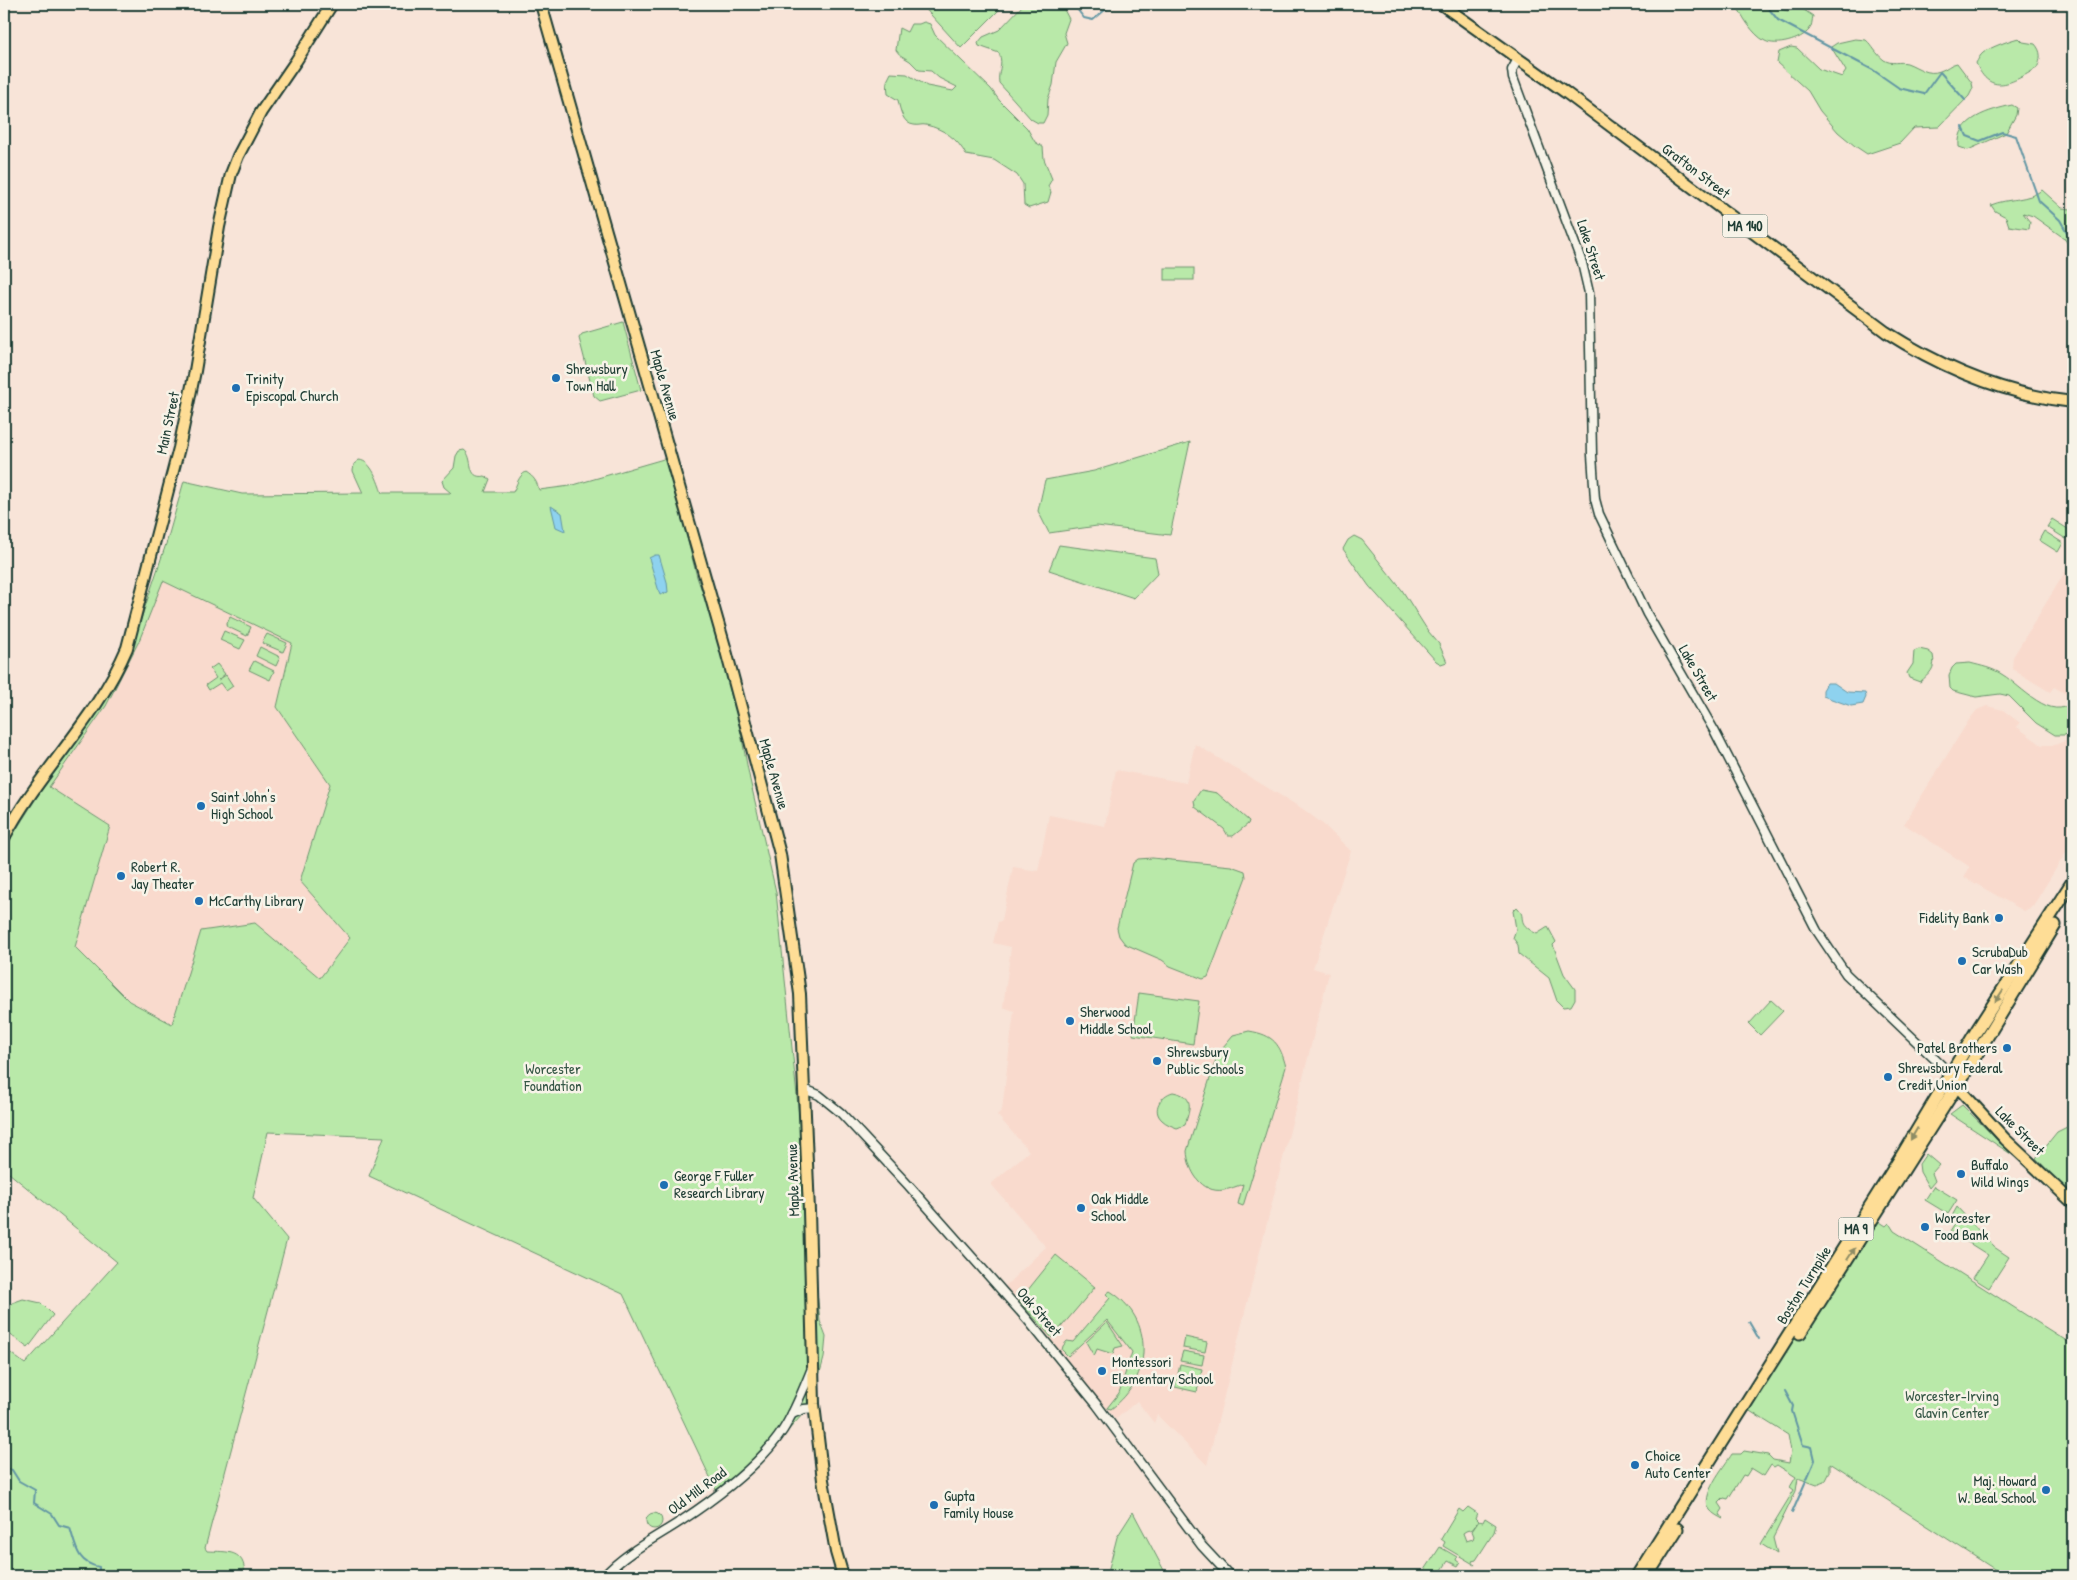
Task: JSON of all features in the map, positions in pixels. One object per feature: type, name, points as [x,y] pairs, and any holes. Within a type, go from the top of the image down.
[{"type":"highway","name":"Boston Turnpike","points":[[1637,1576],[1898,1162],[1949,1076],[2073,882]]},
{"type":"highway","name":"Boston Turnpike","points":[[1647,1576],[1956,1086],[2073,895]]},
{"type":"main road","name":"Main Street","points":[[4,838],[25,804],[92,710],[112,678],[127,648],[188,407],[219,226],[231,174],[238,156],[262,112],[332,4]]},
{"type":"main road","name":"Maple Avenue","points":[[541,4],[690,533],[724,645],[778,846],[799,985],[809,1211],[814,1397],[823,1480],[836,1552],[843,1576]]},
{"type":"main road","name":"Grafton Street","points":[[1441,4],[1572,97],[1886,332],[1921,354],[1969,377],[2000,388],[2073,403]]},
{"type":"main road","name":"Lake Street","points":[[1949,1076],[2005,1139],[2073,1203]]},
{"type":"street","name":"Lake Street","points":[[1518,59],[1512,70],[1513,78],[1582,263],[1589,293],[1593,478],[1599,514],[1647,614],[1715,732],[1817,931],[1832,956],[1858,987],[1921,1046],[1949,1076]]},
{"type":"street","name":"Oak Street","points":[[804,1089],[819,1095],[841,1113],[909,1186],[1027,1319],[1097,1405],[1202,1546],[1230,1576]]},
{"type":"street","name":"Old Mill Road","points":[[604,1576],[612,1568],[686,1518],[730,1484],[768,1448],[792,1414],[812,1368]]},
{"type":"street","points":[[800,1398],[814,1397]]},
{"type":"street","points":[[792,1414],[804,1409],[815,1408]]},
{"type":"shaded area","points":[[2073,559],[2073,691],[2066,694],[2054,687],[2050,692],[2012,669],[2013,657]]},
{"type":"shaded area","name":"Saint John's High School","points":[[162,581],[293,643],[277,707],[330,783],[300,881],[350,938],[320,978],[255,923],[201,931],[173,1024],[130,1001],[75,947],[110,826],[48,787],[106,706],[139,641]]},
{"type":"shaded area","points":[[1987,706],[2003,710],[2020,723],[2017,727],[2042,745],[2055,745],[2069,739],[2073,733],[2073,841],[2033,906],[2024,911],[1964,877],[1970,867],[1904,824],[1969,720],[1977,710]]},
{"type":"shaded area","name":"Shrewsbury Public Schools","points":[[1195,744],[1303,809],[1324,825],[1351,851],[1313,968],[1329,973],[1207,1465],[1157,1415],[1154,1423],[1137,1401],[1116,1419],[1004,1287],[1046,1247],[991,1184],[1029,1151],[997,1115],[1002,1110],[1014,1011],[1003,1007],[1011,947],[993,943],[998,922],[1002,920],[1013,867],[1038,871],[1049,815],[1105,826],[1116,770],[1186,783]]},
{"type":"green space","points":[[921,4],[1005,4],[961,48]]},
{"type":"green space","points":[[1024,4],[1061,4],[1069,19],[1064,33],[1067,43],[1056,62],[1053,85],[1048,99],[1047,115],[1043,123],[1038,123],[1031,119],[999,83],[1001,61],[999,53],[979,46],[978,43],[983,37],[999,30]]},
{"type":"green space","points":[[1736,4],[1775,4],[1781,9],[1788,11],[1798,6],[1813,16],[1810,29],[1800,37],[1788,42],[1770,43],[1760,38],[1752,29]]},
{"type":"green space","points":[[924,22],[930,24],[935,35],[991,89],[999,100],[1027,128],[1035,142],[1043,147],[1044,159],[1052,179],[1048,186],[1051,192],[1048,202],[1029,208],[1024,205],[1023,184],[1017,175],[994,160],[966,155],[955,140],[939,129],[907,122],[901,112],[898,100],[888,94],[887,81],[891,73],[907,74],[927,86],[953,91],[957,87],[939,78],[931,71],[919,70],[896,50],[899,28],[907,32],[911,24]]},
{"type":"green space","points":[[2019,38],[2023,42],[2035,44],[2039,50],[2040,56],[2037,68],[2019,78],[2002,84],[1988,80],[1976,63],[1981,55],[1995,46]]},
{"type":"green space","points":[[1855,39],[1866,40],[1884,60],[1893,63],[1907,63],[1927,72],[1940,71],[1957,63],[1972,83],[1973,88],[1969,96],[1939,127],[1914,128],[1900,143],[1867,154],[1838,132],[1820,111],[1808,91],[1777,63],[1779,52],[1791,47],[1797,48],[1819,69],[1842,77],[1846,71],[1831,47],[1837,43]]},
{"type":"green space","points":[[2012,105],[2017,108],[2016,115],[2006,133],[1968,150],[1959,147],[1963,129],[1969,122],[1985,113]]},
{"type":"green space","points":[[2042,190],[2062,208],[2071,209],[2073,212],[2073,252],[2064,238],[2033,216],[2023,213],[2030,222],[2029,229],[2009,226],[2006,217],[1995,211],[1991,205],[2031,196]]},
{"type":"green space","points":[[1165,268],[1194,268],[1194,280],[1165,280]]},
{"type":"green space","points":[[623,322],[641,390],[600,401],[594,396],[579,338],[582,334]]},
{"type":"green space","points":[[1190,442],[1170,535],[1097,526],[1049,533],[1038,511],[1045,480],[1094,471]]},
{"type":"green space","name":"Worcester Foundation","points":[[464,450],[467,453],[475,475],[485,476],[490,479],[485,492],[513,492],[519,478],[526,472],[535,480],[539,490],[570,486],[667,458],[697,577],[726,657],[750,780],[776,892],[820,1321],[826,1337],[824,1358],[816,1387],[803,1414],[765,1456],[719,1496],[623,1294],[369,1176],[384,1137],[268,1132],[253,1198],[287,1239],[205,1548],[207,1551],[228,1552],[239,1556],[244,1567],[245,1576],[4,1576],[4,1348],[25,1364],[117,1262],[9,1173],[4,1179],[4,849],[42,789],[107,698],[132,646],[167,541],[184,481],[242,494],[363,493],[353,471],[354,464],[359,460],[364,461],[371,468],[382,493],[451,493],[444,487],[442,481],[454,468],[459,451]],"holes":[[[163,581],[292,643],[277,707],[330,784],[300,881],[350,938],[320,978],[255,923],[201,931],[172,1024],[129,1001],[75,947],[110,826],[49,787],[106,706],[139,641]]]},
{"type":"green space","points":[[2052,519],[2071,531],[2066,539],[2047,527]]},
{"type":"green space","points":[[2044,531],[2063,543],[2058,552],[2039,540]]},
{"type":"green space","points":[[1354,536],[1362,540],[1402,590],[1428,631],[1439,644],[1447,662],[1441,664],[1436,661],[1369,586],[1343,549],[1348,540]]},
{"type":"green space","points":[[1059,545],[1155,558],[1158,573],[1134,598],[1049,570]]},
{"type":"green space","points":[[230,617],[251,627],[247,636],[226,626]]},
{"type":"green space","points":[[224,631],[245,640],[240,649],[220,640]]},
{"type":"green space","points":[[267,634],[287,643],[283,652],[262,643]]},
{"type":"green space","points":[[260,647],[280,657],[276,666],[256,656]]},
{"type":"green space","points":[[1919,649],[1928,651],[1933,655],[1934,660],[1933,667],[1920,682],[1909,678],[1907,673],[1913,664],[1914,651]]},
{"type":"green space","points":[[254,661],[274,671],[270,680],[249,670]]},
{"type":"green space","points":[[1970,663],[1999,673],[2046,706],[2065,707],[2073,701],[2073,727],[2065,735],[2055,735],[2036,723],[2009,696],[2000,694],[1976,697],[1953,691],[1950,688],[1949,675],[1952,668],[1956,664]]},
{"type":"green space","points":[[217,664],[225,674],[218,680],[226,675],[233,686],[226,691],[220,683],[209,690],[206,685],[216,678],[210,669]]},
{"type":"green space","points":[[1201,790],[1217,793],[1249,821],[1248,824],[1233,836],[1228,836],[1224,829],[1195,807],[1194,800]]},
{"type":"green space","points":[[1152,858],[1231,866],[1245,871],[1246,877],[1208,977],[1203,979],[1170,966],[1162,960],[1125,944],[1119,936],[1117,928],[1133,863],[1138,859]]},
{"type":"green space","points":[[1517,907],[1522,914],[1523,923],[1530,930],[1537,934],[1548,927],[1556,942],[1553,945],[1564,974],[1575,989],[1575,999],[1571,1006],[1563,1007],[1557,1001],[1549,978],[1519,954],[1518,945],[1513,938],[1516,929],[1513,911]]},
{"type":"green space","points":[[1139,993],[1199,1001],[1193,1044],[1133,1035]]},
{"type":"green space","points":[[1771,1000],[1783,1011],[1760,1035],[1749,1024]]},
{"type":"green space","points":[[1249,1031],[1264,1035],[1275,1042],[1286,1067],[1243,1206],[1238,1204],[1243,1184],[1224,1190],[1216,1190],[1202,1184],[1193,1173],[1187,1151],[1218,1053],[1233,1035]]},
{"type":"green space","points":[[1173,1092],[1185,1096],[1189,1104],[1185,1125],[1177,1128],[1164,1121],[1157,1112],[1161,1100]]},
{"type":"green space","points":[[1962,1105],[2014,1156],[1950,1114]]},
{"type":"green space","points":[[2073,1124],[2073,1198],[2036,1158],[2057,1132]]},
{"type":"green space","points":[[1926,1154],[1939,1165],[1932,1173],[1935,1181],[1929,1188],[1920,1172],[1919,1164]]},
{"type":"green space","points":[[1934,1186],[1957,1200],[1948,1214],[1925,1200]]},
{"type":"green space","points":[[1957,1207],[1994,1247],[2009,1257],[1989,1288],[1973,1278],[1988,1255],[1950,1231],[1957,1220],[1952,1216]]},
{"type":"green space","name":"Worcester-Irving Glavin Center","points":[[1869,1215],[1886,1226],[1889,1223],[1894,1231],[2073,1345],[2073,1576],[2005,1576],[1830,1463],[1830,1472],[1825,1482],[1817,1485],[1798,1478],[1796,1491],[1773,1538],[1777,1554],[1761,1544],[1794,1490],[1790,1487],[1796,1477],[1777,1465],[1774,1467],[1771,1465],[1764,1476],[1751,1468],[1746,1476],[1743,1475],[1728,1499],[1724,1498],[1719,1503],[1723,1509],[1719,1515],[1724,1518],[1710,1510],[1707,1504],[1710,1490],[1732,1454],[1741,1454],[1744,1451],[1768,1455],[1773,1460],[1789,1463],[1791,1451],[1788,1435],[1745,1408]]},
{"type":"green space","points":[[1056,1255],[1095,1287],[1052,1338],[1019,1301]]},
{"type":"green space","points":[[1110,1291],[1125,1303],[1135,1317],[1141,1332],[1143,1349],[1141,1365],[1135,1381],[1125,1396],[1111,1409],[1107,1408],[1119,1393],[1132,1352],[1107,1320],[1068,1356],[1062,1350],[1067,1341],[1073,1342],[1110,1298],[1106,1294]]},
{"type":"green space","points":[[23,1299],[41,1303],[53,1315],[28,1348],[4,1330],[4,1311],[12,1303]]},
{"type":"green space","points":[[1107,1322],[1123,1346],[1115,1348],[1113,1354],[1097,1349],[1094,1356],[1086,1342]]},
{"type":"green space","points":[[1185,1337],[1207,1342],[1205,1352],[1183,1348]]},
{"type":"green space","points":[[1183,1351],[1204,1355],[1202,1365],[1180,1361]]},
{"type":"green space","points":[[1180,1364],[1202,1369],[1200,1379],[1178,1374]]},
{"type":"green space","points":[[1177,1377],[1199,1382],[1197,1392],[1175,1387]]},
{"type":"green space","points":[[1468,1507],[1477,1513],[1475,1518],[1478,1521],[1473,1529],[1463,1533],[1466,1541],[1473,1539],[1472,1531],[1479,1521],[1483,1522],[1485,1518],[1496,1525],[1494,1532],[1476,1560],[1472,1561],[1475,1565],[1443,1546],[1445,1542],[1441,1539],[1459,1509],[1463,1512]]},
{"type":"green space","points":[[1133,1512],[1167,1576],[1107,1576],[1117,1537]]},
{"type":"green space","points":[[654,1513],[662,1521],[654,1529],[646,1521]]},
{"type":"green space","points":[[1440,1547],[1457,1557],[1456,1560],[1460,1563],[1458,1566],[1448,1561],[1438,1576],[1421,1576]]},
{"type":"water","points":[[551,506],[562,513],[565,531],[556,527]]},
{"type":"water","points":[[659,555],[667,582],[668,592],[660,595],[649,558]]},
{"type":"water","points":[[1827,683],[1834,683],[1847,692],[1865,693],[1866,697],[1863,704],[1851,706],[1823,696],[1823,690]]},
{"type":"waterway","points":[[1073,4],[1084,18],[1093,20],[1112,4]]},
{"type":"waterway","points":[[1765,4],[1778,20],[1873,70],[1899,88],[1924,94],[1940,72],[1965,100]]},
{"type":"waterway","points":[[1963,127],[1967,136],[1980,141],[2002,132],[2016,136],[2039,201],[2060,220],[2073,243]]},
{"type":"waterway","points":[[1749,1322],[1759,1339]]},
{"type":"waterway","points":[[1785,1391],[1793,1406],[1792,1411],[1803,1445],[1812,1447],[1815,1460],[1792,1513]]},
{"type":"waterway","points":[[4,1468],[12,1470],[19,1481],[35,1490],[34,1503],[52,1514],[59,1525],[70,1528],[78,1553],[86,1562],[99,1567],[99,1576]]},
{"type":"place","name":"Shrewsbury Town Hall","points":[[556,378]]},
{"type":"place","name":"Trinity Episcopal Church","points":[[236,388]]},
{"type":"place","name":"Saint John's High School","points":[[201,806]]},
{"type":"place","name":"Robert R. Jay Theater","points":[[121,876]]},
{"type":"place","name":"McCarthy Library","points":[[199,901]]},
{"type":"place","name":"Fidelity Bank","points":[[1999,918]]},
{"type":"place","name":"ScrubaDub Car Wash","points":[[1962,961]]},
{"type":"place","name":"Sherwood Middle School","points":[[1070,1021]]},
{"type":"place","name":"Patel Brothers","points":[[2007,1048]]},
{"type":"place","name":"Shrewsbury Public Schools","points":[[1157,1061]]},
{"type":"place","name":"Shrewsbury Federal Credit Union","points":[[1888,1077]]},
{"type":"place","name":"Buffalo Wild Wings","points":[[1961,1174]]},
{"type":"place","name":"George F Fuller Research Library","points":[[664,1185]]},
{"type":"place","name":"Oak Middle School","points":[[1081,1208]]},
{"type":"place","name":"Worcester Food Bank","points":[[1925,1227]]},
{"type":"place","name":"Montessori Elementary School","points":[[1102,1371]]},
{"type":"place","name":"Choice Auto Center","points":[[1635,1465]]},
{"type":"place","name":"Maj. Howard W. Beal School","points":[[2046,1490]]},
{"type":"place","name":"Gupta Family House","points":[[934,1505]]}]
